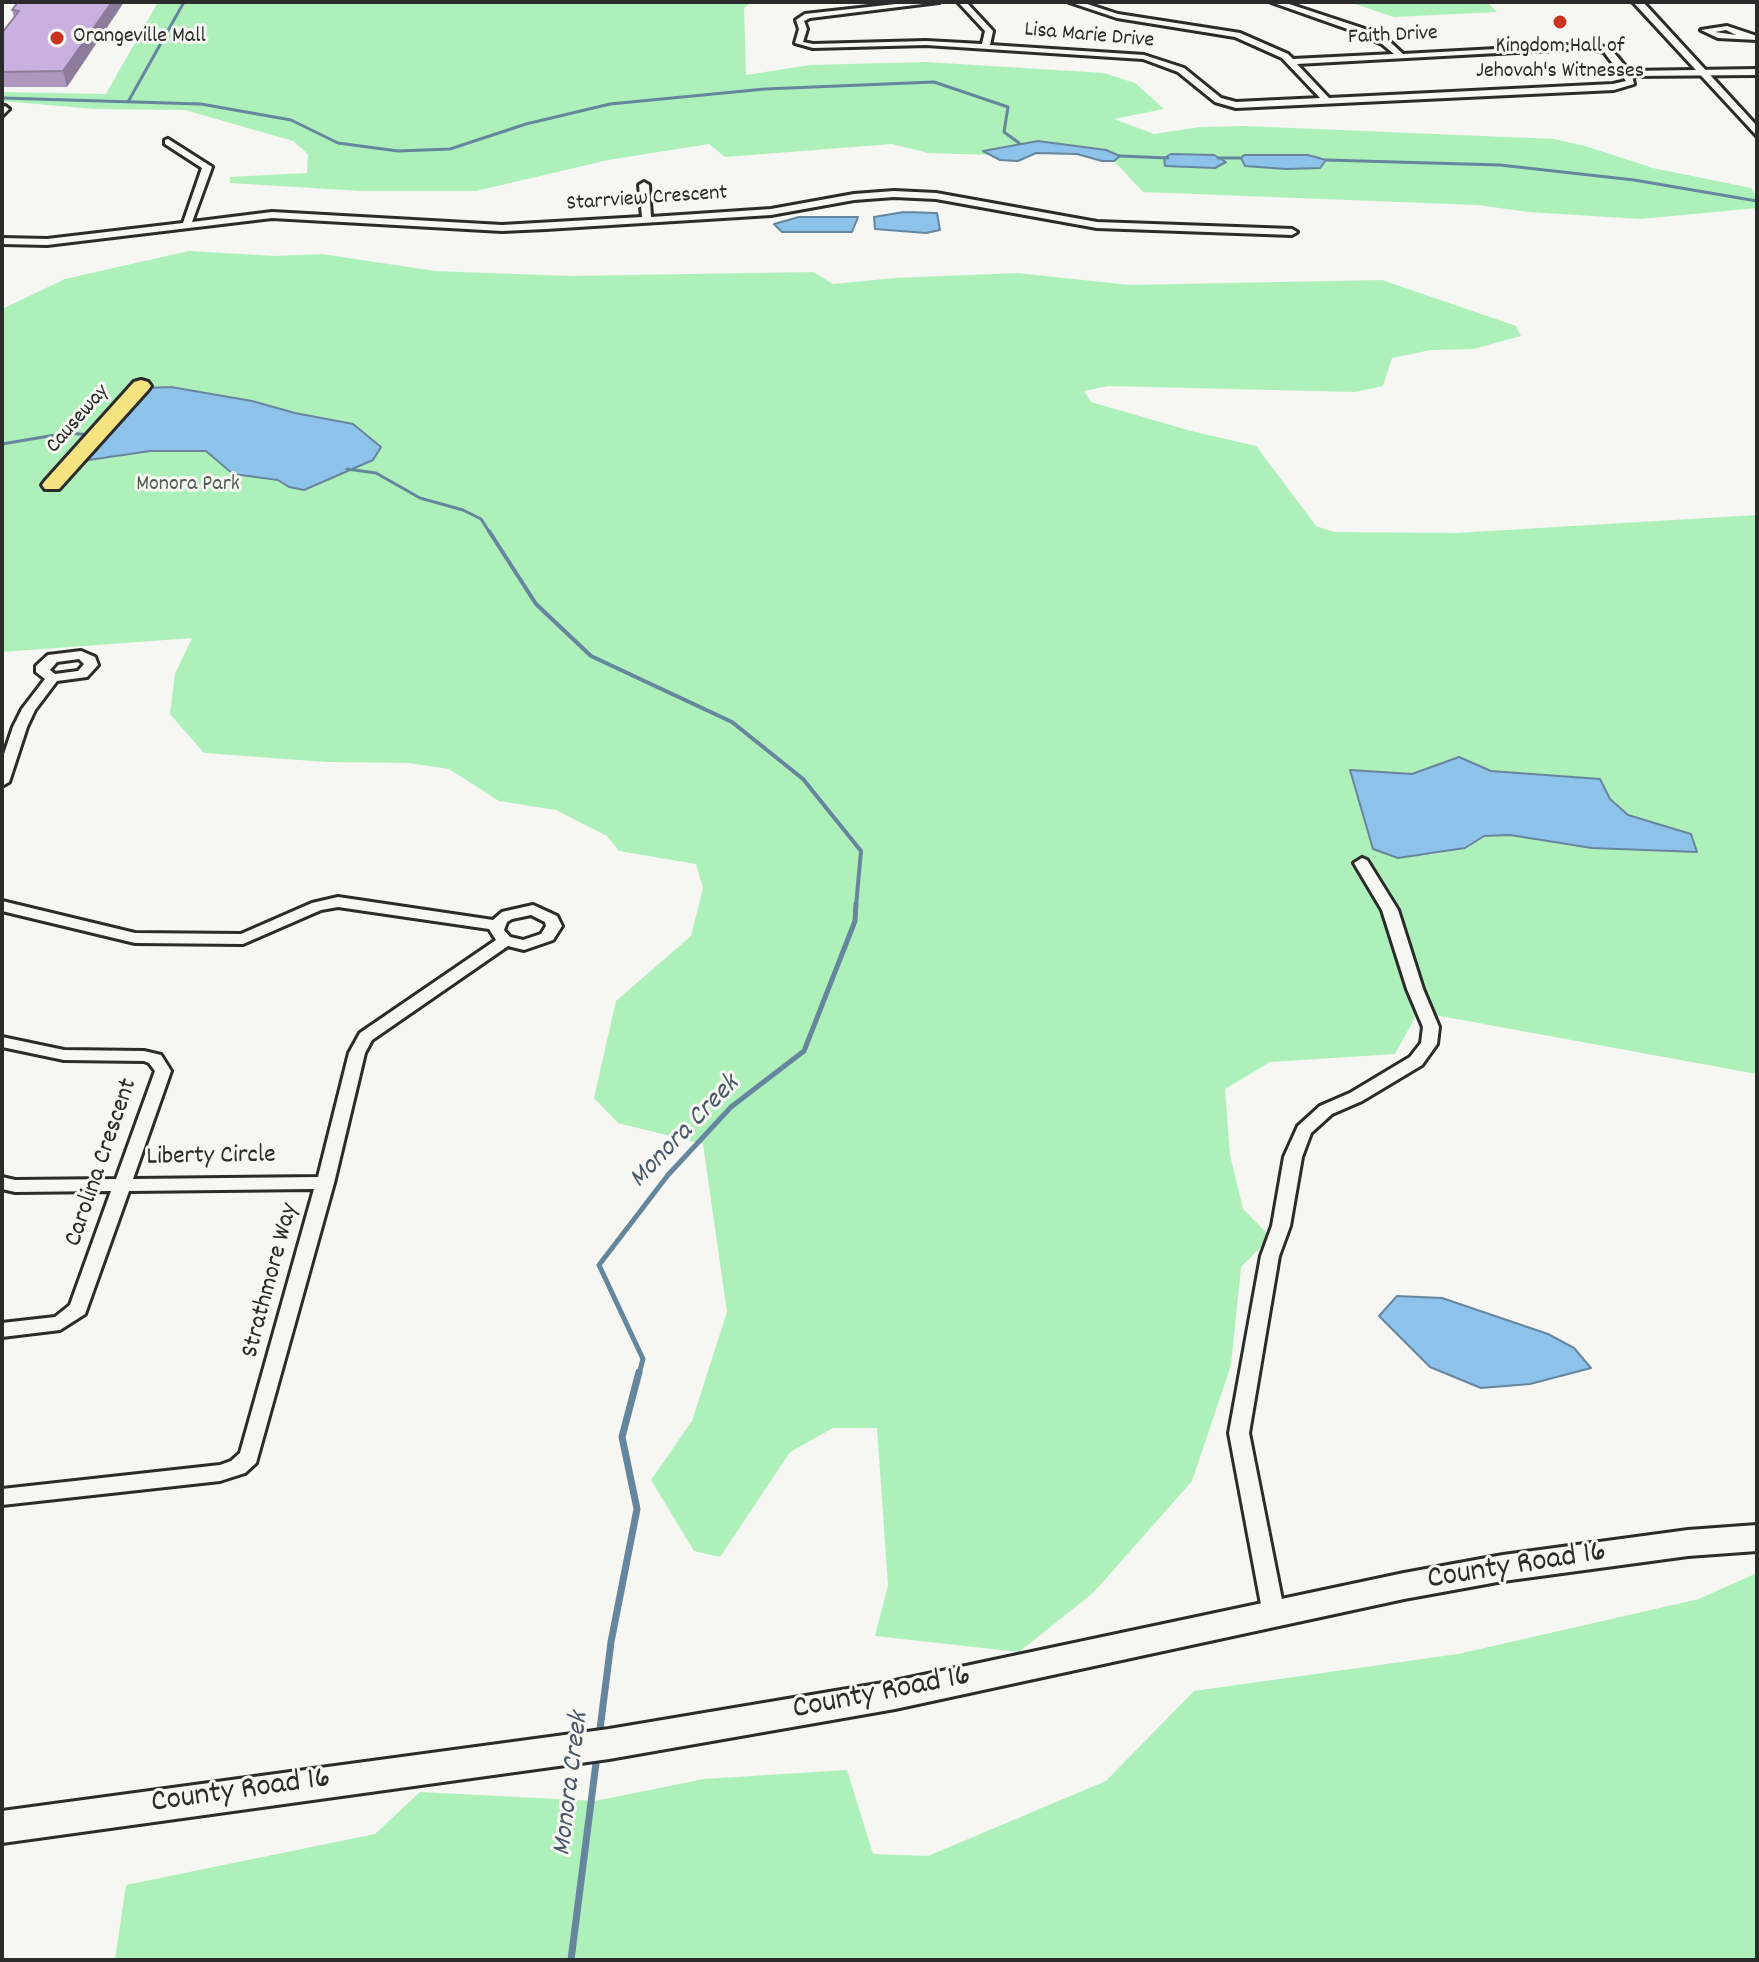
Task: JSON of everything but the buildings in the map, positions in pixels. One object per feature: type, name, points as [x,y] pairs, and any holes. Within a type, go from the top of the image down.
[{"type":"highway","name":"Causeway","points":[[52,485],[141,386]]},
{"type":"main road","name":"County Road 16","points":[[2,1827],[423,1767],[609,1744],[895,1695],[1503,1568],[1688,1543],[1757,1538]]},
{"type":"street","name":"Lisa Marie Drive","points":[[935,2],[805,17],[800,20],[803,29],[799,43],[813,46],[926,43],[1127,55],[1161,61],[1190,76],[1227,104],[1614,87],[1631,82],[1627,74],[1757,72]]},
{"type":"street","points":[[962,2],[989,31],[986,47]]},
{"type":"street","points":[[1073,2],[1092,10],[1237,35],[1292,62],[1325,99]]},
{"type":"street","points":[[1275,2],[1359,30],[1385,42],[1399,54]]},
{"type":"street","points":[[1638,2],[1757,133]]},
{"type":"street","points":[[1092,10],[1110,5]]},
{"type":"street","name":"Faith Drive","points":[[1292,62],[1589,46],[1607,50],[1627,74]]},
{"type":"street","points":[[168,142],[207,167],[187,222]]},
{"type":"street","points":[[644,185],[647,220]]},
{"type":"street","name":"Starrview Crescent","points":[[2,241],[64,240],[187,222],[287,214],[502,228],[771,212],[854,197],[894,194],[936,196],[1097,225],[1292,232]]},
{"type":"street","points":[[2,782],[20,727],[53,678]]},
{"type":"street","points":[[1274,1615],[1239,1433],[1270,1256],[1281,1226],[1293,1157],[1304,1130],[1326,1110],[1356,1097],[1416,1061],[1429,1044],[1431,1027],[1415,989],[1400,936],[1362,863]]},
{"type":"street","name":"Strathmore Way","points":[[2,906],[135,938],[243,939],[317,906],[338,902],[501,933],[366,1037],[357,1053],[253,1451],[243,1464],[220,1473],[2,1497]]},
{"type":"street","name":"Carolina Crescent","points":[[2,1042],[64,1055],[144,1056],[162,1066],[125,1185],[78,1309],[66,1321],[55,1325],[2,1330]]},
{"type":"street","name":"Liberty Circle","points":[[2,1183],[325,1183]]},
{"type":"green space","points":[[158,2],[752,2],[744,8],[746,75],[810,65],[926,62],[1104,73],[1135,83],[1164,109],[1114,119],[1154,134],[1200,127],[1245,126],[1554,139],[1653,168],[1751,188],[1757,198],[1757,208],[1640,219],[1529,212],[1477,205],[1143,192],[1114,161],[1119,156],[1106,150],[1038,141],[984,151],[992,155],[928,153],[892,144],[725,157],[709,144],[608,160],[476,191],[362,191],[230,183],[230,177],[307,173],[308,154],[293,141],[185,110],[94,109],[2,101],[2,92],[106,94]]},
{"type":"green space","points":[[1349,2],[1487,2],[1497,12],[1394,17]]},
{"type":"green space","name":"Monora Park","points":[[189,251],[275,256],[322,254],[435,271],[569,276],[813,272],[833,284],[1018,273],[1129,285],[1382,280],[1516,326],[1521,336],[1473,349],[1431,350],[1392,358],[1383,386],[1355,392],[1108,386],[1084,391],[1091,402],[1256,446],[1316,526],[1334,532],[1456,533],[1757,515],[1757,1074],[1418,1012],[1395,1054],[1270,1062],[1225,1089],[1230,1155],[1243,1209],[1271,1237],[1241,1267],[1231,1365],[1192,1481],[1094,1592],[1019,1652],[875,1636],[888,1585],[877,1428],[833,1428],[790,1452],[720,1557],[694,1551],[651,1480],[692,1421],[727,1312],[703,1144],[618,1123],[594,1098],[616,1001],[691,936],[703,888],[696,864],[619,851],[607,836],[556,810],[499,801],[449,769],[409,763],[327,762],[204,753],[170,714],[175,674],[192,638],[2,652],[2,309],[65,279]],"holes":[[[1459,757],[1491,771],[1600,779],[1610,799],[1628,815],[1691,834],[1592,848],[1510,835],[1484,836],[1465,848],[1430,855],[1350,770],[1412,774]]]},
{"type":"green space","points":[[1757,1573],[1757,1960],[115,1960],[126,1885],[375,1834],[420,1792],[595,1801],[704,1779],[847,1770],[873,1854],[928,1856],[1106,1781],[1194,1691],[1458,1654],[1699,1599]]},
{"type":"water","points":[[1038,141],[1106,150],[1120,156],[1114,161],[1102,161],[1077,154],[1036,153],[1018,161],[1000,160],[983,151]]},
{"type":"water","points":[[1171,154],[1214,155],[1226,162],[1215,168],[1165,166],[1164,158]]},
{"type":"water","points":[[1244,155],[1308,155],[1326,160],[1320,168],[1286,169],[1245,166],[1241,158]]},
{"type":"water","points":[[904,212],[937,213],[940,230],[926,233],[875,229],[874,217]]},
{"type":"water","points":[[799,217],[858,217],[852,232],[782,232],[774,224]]},
{"type":"water","points":[[171,387],[252,401],[353,424],[381,447],[373,460],[304,490],[289,487],[278,480],[233,474],[206,451],[150,451],[82,461],[145,388]]},
{"type":"water","points":[[1459,757],[1491,771],[1600,779],[1610,799],[1628,815],[1691,834],[1697,852],[1592,848],[1510,835],[1484,836],[1465,848],[1398,858],[1373,849],[1350,770],[1412,774]]},
{"type":"water","points":[[1397,1296],[1442,1298],[1548,1334],[1574,1348],[1591,1368],[1530,1384],[1481,1388],[1430,1367],[1379,1316]]},
{"type":"waterway","points":[[128,102],[184,2]]},
{"type":"waterway","points":[[128,102],[201,104],[291,120],[338,143],[398,151],[450,149],[526,124],[610,104],[765,89],[934,82],[1008,107],[1004,132],[1019,143]]},
{"type":"waterway","points":[[2,98],[128,102]]},
{"type":"waterway","points":[[1120,156],[1168,158]]},
{"type":"waterway","points":[[1218,158],[1241,158]]},
{"type":"waterway","points":[[1326,160],[1500,165],[1634,180],[1757,201]]},
{"type":"waterway","name":"Monora Creek","points":[[2,444],[67,433],[91,435]]},
{"type":"waterway","name":"Monora Creek","points":[[347,469],[376,473],[420,498],[463,510],[481,519],[490,533]]},
{"type":"waterway","name":"Monora Creek","points":[[489,531],[536,604],[591,656],[732,722],[803,779],[861,851],[856,906]]},
{"type":"waterway","name":"Monora Creek","points":[[639,1374],[643,1359],[599,1265],[668,1175],[731,1107],[804,1051],[855,921],[856,904]]},
{"type":"waterway","name":"Monora Creek","points":[[599,1737],[611,1642],[637,1509],[622,1437],[639,1372]]},
{"type":"waterway","name":"Monora Creek","points":[[571,1960],[597,1755]]},
{"type":"place","name":"Kingdom Hall of Jehovah's Witnesses","points":[[1560,22]]},
{"type":"place","name":"Orangeville Mall","points":[[57,38]]}]
